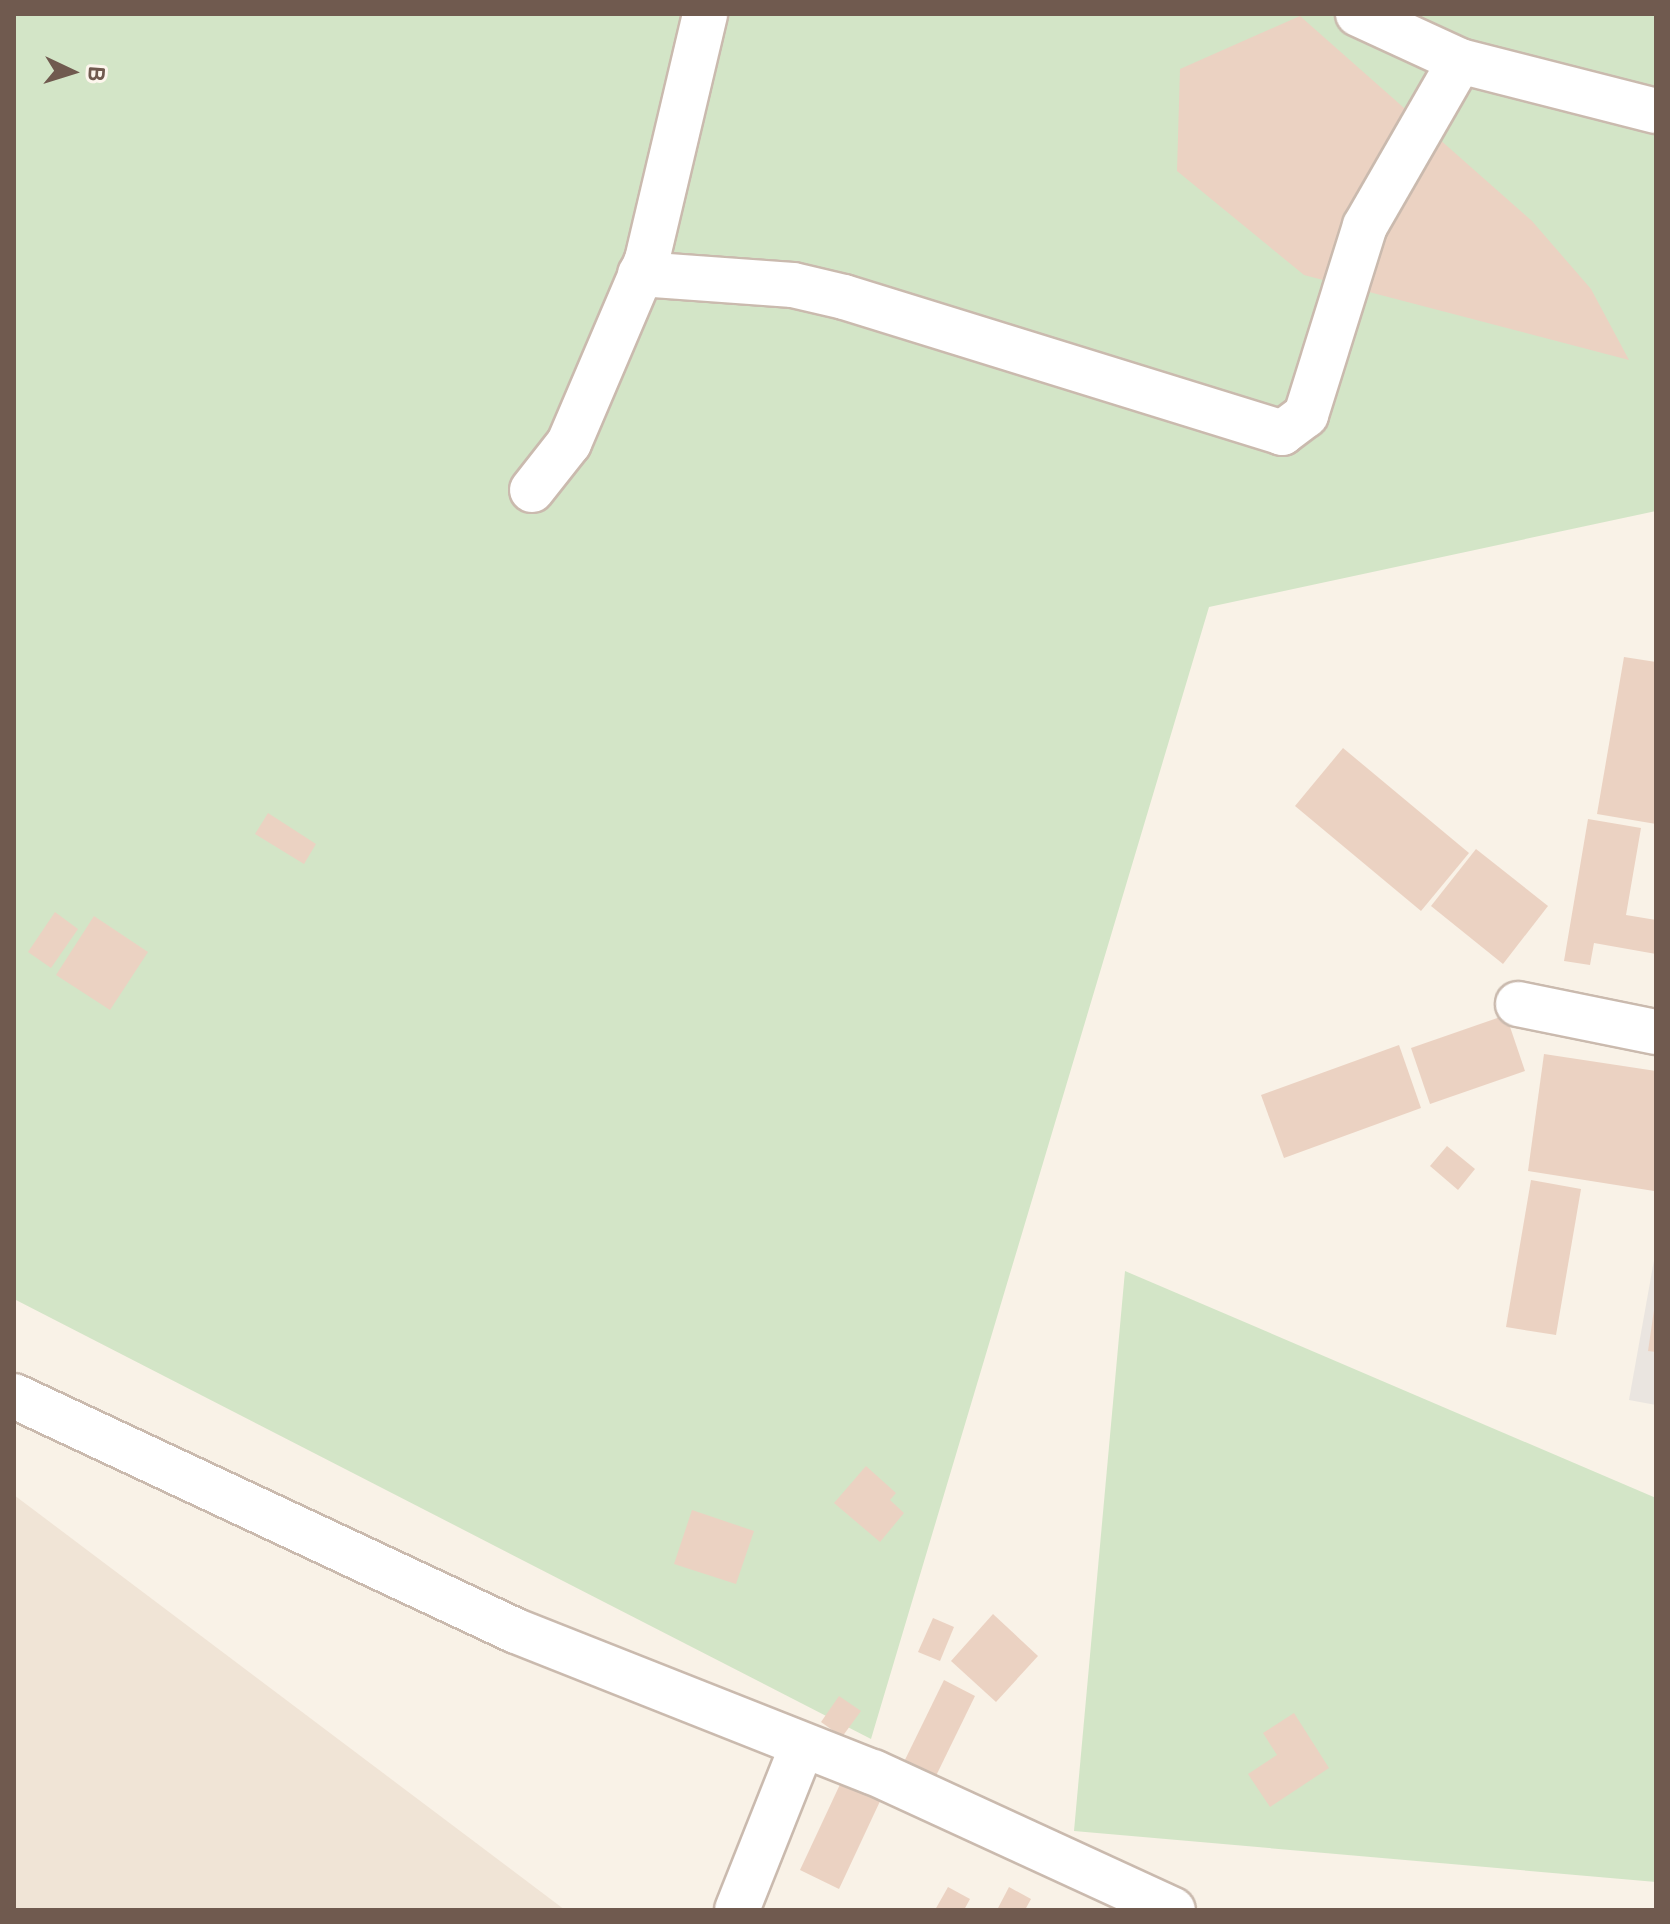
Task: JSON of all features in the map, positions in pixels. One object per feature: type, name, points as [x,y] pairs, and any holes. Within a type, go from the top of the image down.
[{"type":"street","points":[[532,490],[569,443],[640,274],[663,210],[705,14]]},
{"type":"street","points":[[1358,14],[1460,61],[1656,111]]},
{"type":"street","points":[[640,274],[793,285],[844,297],[1282,433],[1306,415],[1365,226],[1460,61]]},
{"type":"street","points":[[1518,1004],[1656,1032]]},
{"type":"street","points":[[14,1396],[516,1631],[1023,1837],[1173,1910]]},
{"type":"street","points":[[737,1910],[802,1747]]},
{"type":"shaded area","points":[[1656,1249],[1656,1405],[1629,1400]]},
{"type":"shaded area","points":[[14,1495],[565,1910],[14,1910]]},
{"type":"green space","points":[[14,14],[1656,14],[1656,511],[1209,607],[871,1739],[14,1299]]},
{"type":"green space","points":[[1125,1271],[1656,1498],[1656,1882],[1074,1831]]},
{"type":"building","points":[[1300,16],[1532,221],[1591,289],[1629,360],[1304,275],[1177,171],[1180,69]]},
{"type":"building","points":[[1624,657],[1656,662],[1656,824],[1597,814]]},
{"type":"building","points":[[1343,748],[1469,853],[1421,911],[1295,806]]},
{"type":"building","points":[[268,813],[316,844],[304,864],[255,834]]},
{"type":"building","points":[[1588,819],[1641,828],[1626,915],[1656,920],[1656,954],[1594,943],[1590,965],[1564,961]]},
{"type":"building","points":[[1476,849],[1548,906],[1503,964],[1431,906]]},
{"type":"building","points":[[55,912],[78,929],[51,968],[28,952]]},
{"type":"building","points":[[94,916],[148,952],[110,1010],[56,975]]},
{"type":"building","points":[[1506,1015],[1525,1071],[1430,1104],[1411,1048]]},
{"type":"building","points":[[1399,1045],[1421,1108],[1284,1158],[1261,1095]]},
{"type":"building","points":[[1544,1054],[1656,1071],[1654,1191],[1528,1171]]},
{"type":"building","points":[[1447,1146],[1475,1169],[1458,1190],[1430,1166]]},
{"type":"building","points":[[1531,1180],[1581,1189],[1556,1335],[1506,1327]]},
{"type":"building","points":[[1656,1310],[1656,1352],[1648,1351]]},
{"type":"building","points":[[866,1466],[896,1493],[890,1500],[904,1513],[880,1542],[834,1503]]},
{"type":"building","points":[[692,1510],[754,1531],[736,1584],[674,1564]]},
{"type":"building","points":[[993,1614],[1038,1656],[996,1702],[951,1661]]},
{"type":"building","points":[[933,1618],[954,1627],[940,1661],[918,1652]]},
{"type":"building","points":[[944,1680],[975,1696],[932,1784],[901,1768]]},
{"type":"building","points":[[839,1696],[861,1711],[842,1737],[821,1722]]},
{"type":"building","points":[[1294,1713],[1329,1768],[1270,1807],[1248,1774],[1277,1755],[1263,1733]]},
{"type":"building","points":[[843,1778],[882,1797],[839,1889],[800,1870]]},
{"type":"building","points":[[948,1887],[970,1899],[964,1910],[935,1910]]},
{"type":"building","points":[[1009,1887],[1031,1899],[1025,1910],[997,1910]]}]
